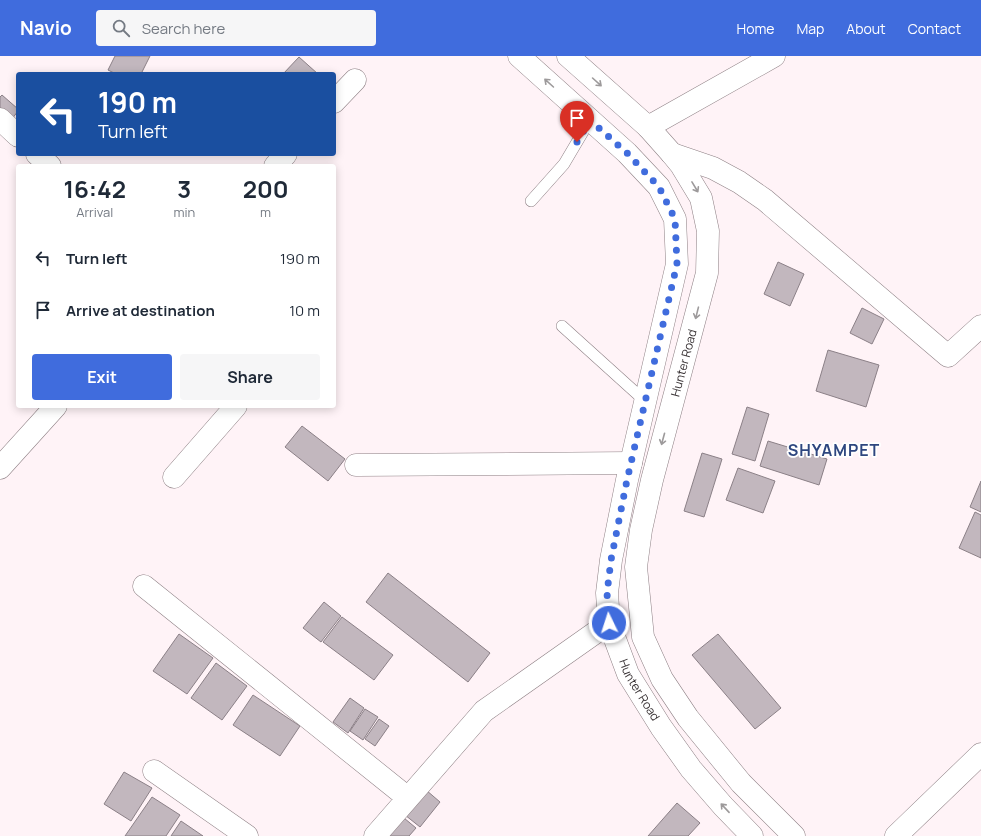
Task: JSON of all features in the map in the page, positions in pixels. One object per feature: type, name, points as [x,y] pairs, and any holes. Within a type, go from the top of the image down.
[{"type":"street","name":"Hunter Road","points":[[519,56],[627,153],[659,187],[675,219],[677,264],[631,463],[611,560],[607,593],[609,623],[628,674],[661,727],[691,769],[723,806],[752,836]]},
{"type":"street","name":"Hunter Road","points":[[568,56],[648,127],[681,165],[701,198],[708,231],[707,273],[640,530],[636,567],[643,637],[662,679],[688,718],[742,783],[794,836]]},
{"type":"street","points":[[648,127],[774,56]]},
{"type":"street","points":[[336,100],[355,80]]},
{"type":"street","points":[[0,119],[16,134]]},
{"type":"street","points":[[672,154],[713,168],[739,182],[765,200],[948,356],[981,326]]},
{"type":"street","points":[[40,156],[48,164]]},
{"type":"street","points":[[277,164],[284,156]]},
{"type":"street","points":[[0,468],[54,408]]},
{"type":"street","points":[[174,476],[234,408]]},
{"type":"street","points":[[356,465],[631,463]]},
{"type":"street","points":[[144,586],[408,798]]},
{"type":"street","points":[[375,836],[484,711],[609,623]]},
{"type":"street","points":[[896,836],[981,754]]},
{"type":"street","points":[[154,771],[247,836]]},
{"type":"lane","points":[[531,201],[564,164],[590,120]]},
{"type":"lane","points":[[562,326],[645,402]]},
{"type":"building","points":[[115,56],[150,56],[142,72],[112,72],[108,70]]},
{"type":"building","points":[[299,57],[316,72],[285,72]]},
{"type":"building","points":[[2,95],[16,107],[16,114],[12,119],[0,108],[0,97]]},
{"type":"building","points":[[778,262],[804,274],[790,306],[764,294]]},
{"type":"building","points":[[862,308],[884,319],[872,344],[850,333]]},
{"type":"building","points":[[828,350],[879,365],[866,407],[816,391]]},
{"type":"building","points":[[747,407],[769,414],[755,461],[732,454]]},
{"type":"building","points":[[302,426],[345,459],[328,481],[285,447]]},
{"type":"building","points":[[768,441],[827,459],[819,485],[760,466]]},
{"type":"building","points":[[702,453],[722,459],[704,517],[684,511]]},
{"type":"building","points":[[738,468],[775,481],[763,513],[726,500]]},
{"type":"building","points":[[981,481],[981,512],[970,507]]},
{"type":"building","points":[[975,512],[981,515],[981,558],[959,548]]},
{"type":"building","points":[[388,573],[490,653],[468,682],[366,602]]},
{"type":"building","points":[[324,602],[341,616],[321,642],[303,628]]},
{"type":"building","points":[[342,617],[393,655],[374,680],[323,642]]},
{"type":"building","points":[[179,634],[213,658],[187,694],[153,671]]},
{"type":"building","points":[[718,634],[781,708],[755,729],[692,655]]},
{"type":"building","points":[[216,663],[247,686],[222,720],[191,698]]},
{"type":"building","points":[[253,695],[300,726],[280,756],[233,725]]},
{"type":"building","points":[[350,698],[364,708],[348,733],[333,722]]},
{"type":"building","points":[[365,709],[378,717],[363,740],[350,731]]},
{"type":"building","points":[[379,719],[389,726],[375,746],[365,739]]},
{"type":"building","points":[[124,772],[152,788],[131,821],[104,804]]},
{"type":"building","points":[[426,790],[440,802],[420,827],[405,815]]},
{"type":"building","points":[[152,797],[180,815],[166,836],[125,836]]},
{"type":"building","points":[[677,803],[700,823],[688,836],[648,836]]},
{"type":"building","points":[[404,818],[416,828],[409,836],[388,836]]},
{"type":"building","points":[[181,821],[203,836],[171,836]]},
{"type":"district","name":"SHYAMPET","points":[[834,450]]},
{"type":"route","points":[[577,142],[590,120],[627,153],[659,187],[675,219],[677,264],[627,480],[611,560],[607,593],[609,623]]}]
